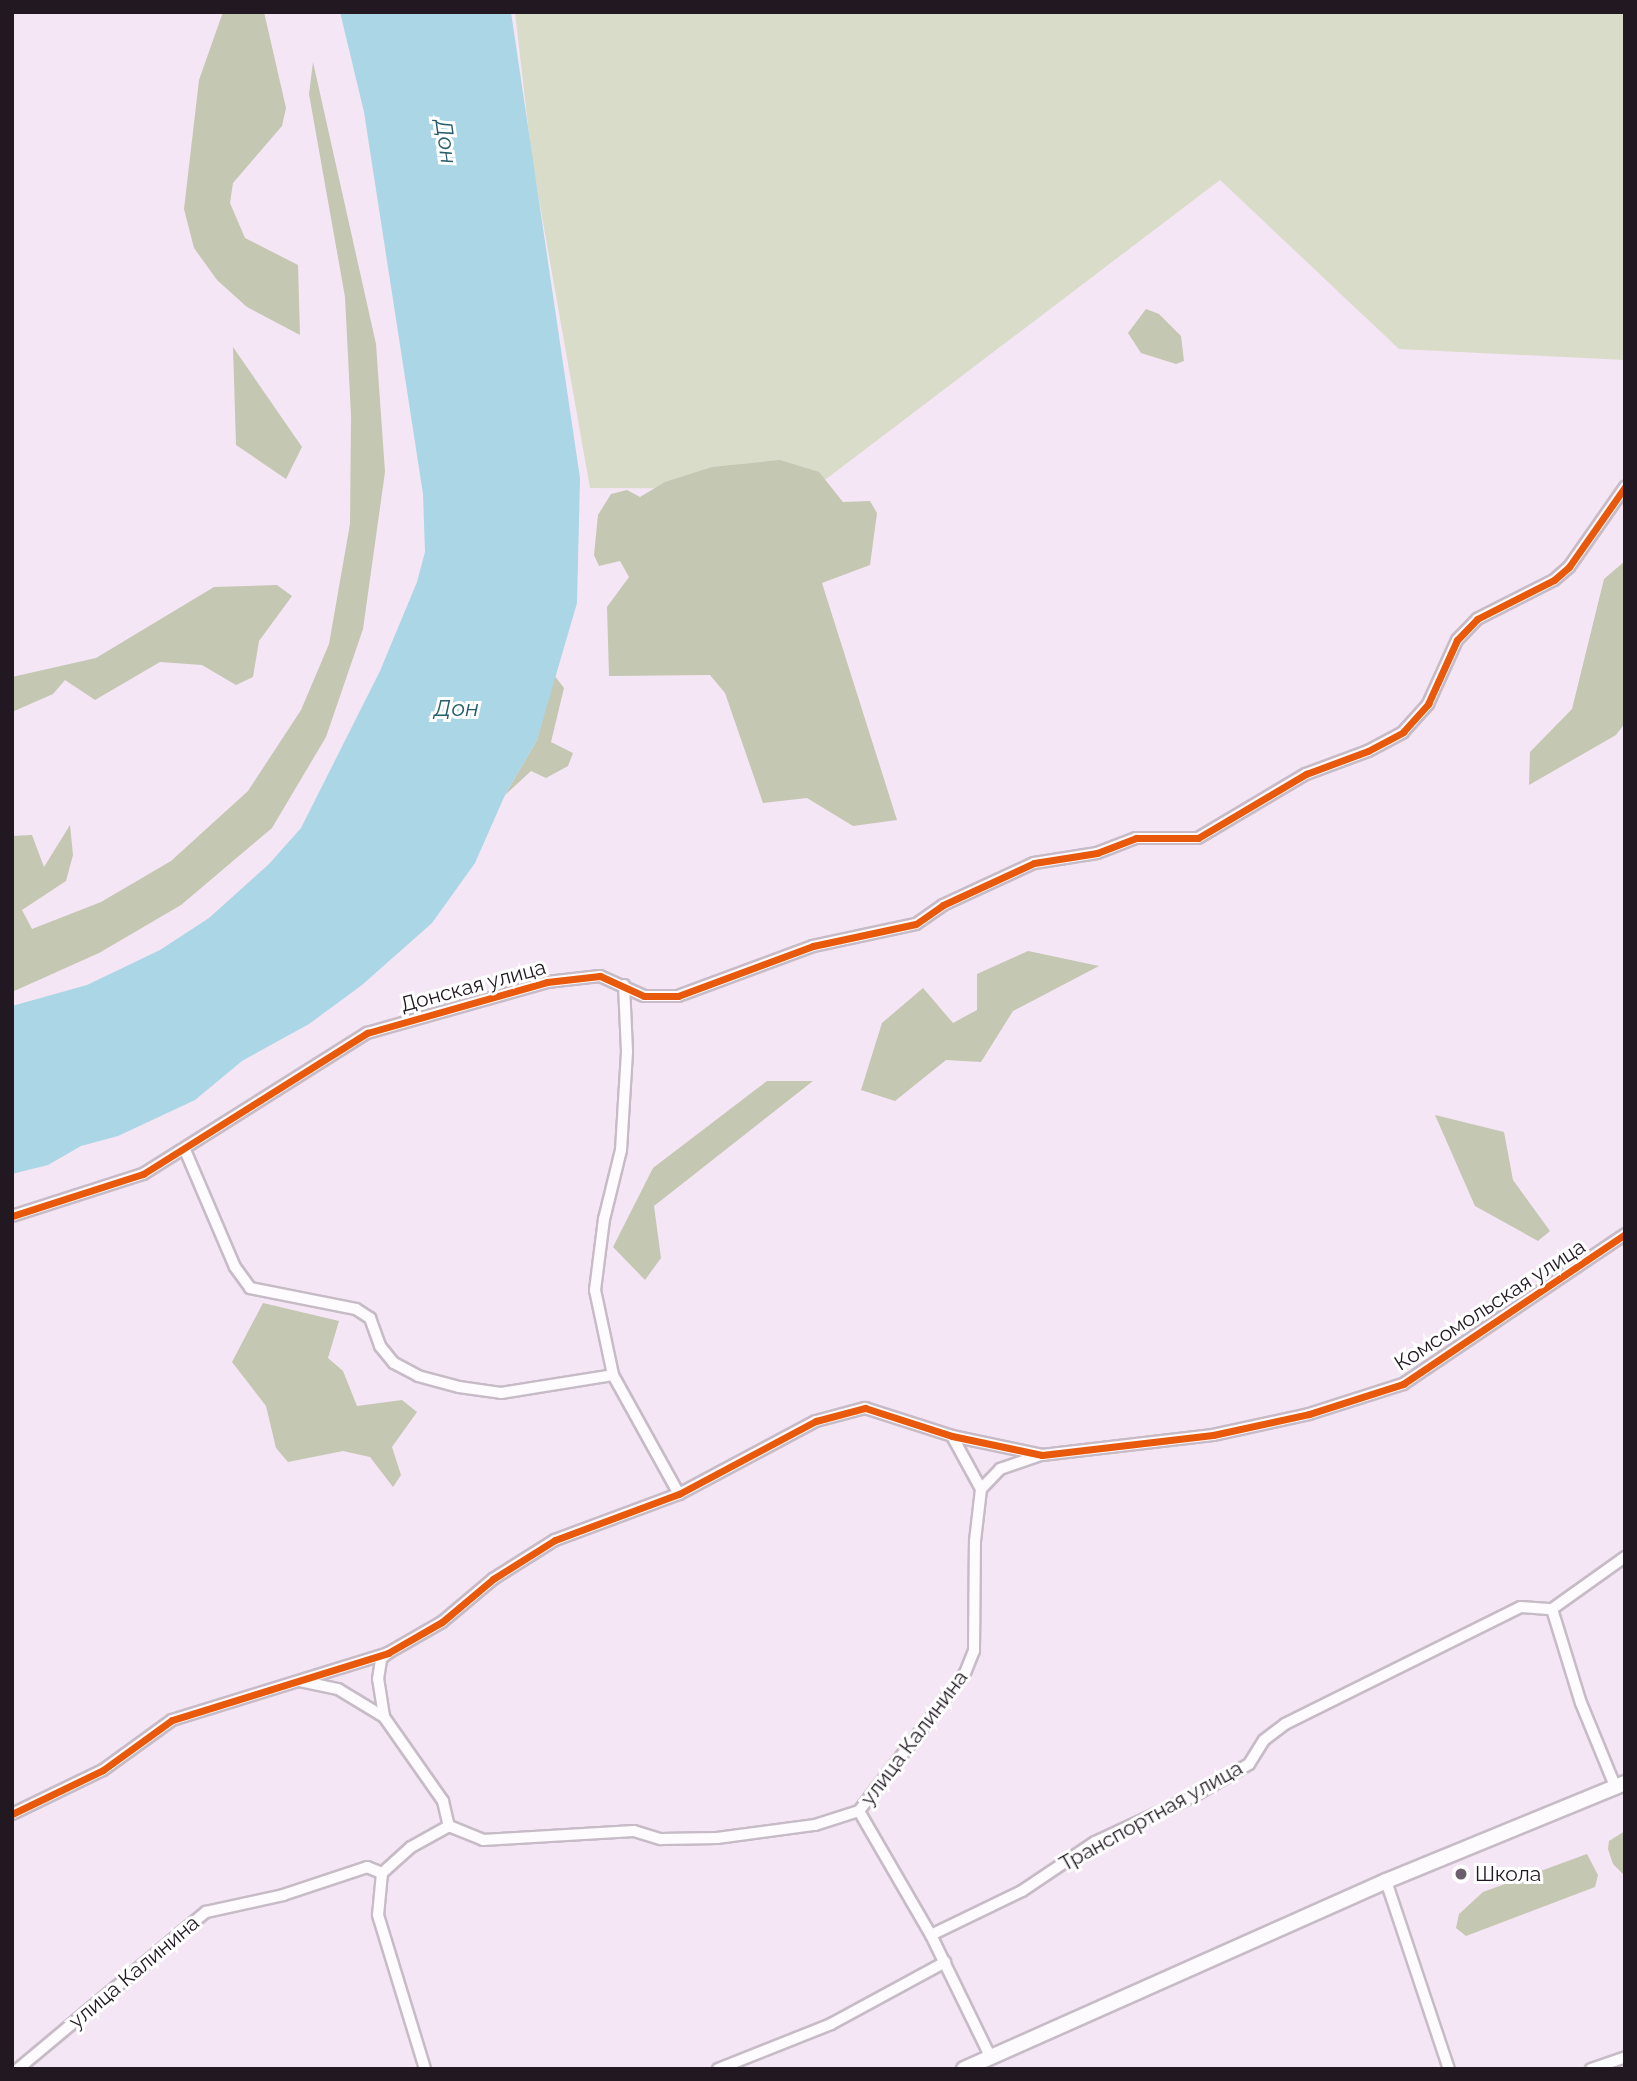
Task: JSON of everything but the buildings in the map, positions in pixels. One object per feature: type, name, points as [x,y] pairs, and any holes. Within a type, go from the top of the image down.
[{"type":"main road","points":[[964,2069],[1386,1881],[1620,1785]]},
{"type":"street","name":"Донская улица","points":[[12,1216],[143,1174],[366,1033],[547,982],[600,976],[644,996],[678,996],[813,946],[916,924],[943,905],[1034,863],[1097,853],[1136,838],[1198,838],[1213,830],[1227,816],[1306,774],[1403,732],[1428,704],[1457,640],[1477,619],[1554,580],[1569,567],[1625,487]]},
{"type":"street","points":[[624,985],[627,1052],[621,1150],[604,1219],[595,1290],[612,1375],[679,1494]]},
{"type":"street","points":[[184,1150],[235,1267],[250,1288],[356,1309],[370,1318],[380,1346],[394,1363],[418,1376],[459,1387],[501,1393],[612,1375]]},
{"type":"street","name":"Комсомольская улица","points":[[12,1814],[103,1770],[172,1720],[388,1653],[442,1622],[493,1579],[555,1540],[679,1494],[816,1421],[865,1408],[952,1436],[1042,1455],[1213,1435],[1309,1413],[1403,1384],[1625,1234]]},
{"type":"street","points":[[952,1436],[981,1489],[1000,1469],[1042,1455]]},
{"type":"street","name":"улица Калинина","points":[[449,1826],[483,1840],[634,1831],[661,1839],[717,1838],[815,1825],[859,1811],[965,1673],[974,1651],[975,1541],[981,1489]]},
{"type":"street","points":[[1620,1785],[1581,1703],[1552,1609],[1625,1557]]},
{"type":"street","name":"Транспортная улица","points":[[931,1935],[1022,1891],[1095,1842],[1249,1763],[1264,1740],[1285,1724],[1521,1607],[1552,1609]]},
{"type":"street","points":[[384,1717],[378,1679],[381,1660],[388,1653]]},
{"type":"street","points":[[300,1681],[338,1689],[384,1717],[443,1801],[449,1826],[411,1847],[382,1873],[378,1915],[425,2069]]},
{"type":"street","points":[[859,1811],[931,1935],[990,2056]]},
{"type":"street","name":"улица Калинина","points":[[18,2069],[206,1912],[283,1895],[367,1867],[382,1873]]},
{"type":"street","points":[[1386,1881],[1449,2069]]},
{"type":"street","points":[[718,2069],[831,2024],[945,1962]]},
{"type":"street","points":[[1591,2069],[1625,2057]]},
{"type":"green space","points":[[223,12],[264,12],[286,108],[282,126],[233,183],[230,203],[245,238],[298,265],[300,335],[247,307],[217,280],[194,248],[184,209],[199,80]]},
{"type":"green space","points":[[515,12],[1625,12],[1625,360],[1399,349],[1220,180],[813,489],[590,488],[532,160]]},
{"type":"green space","points":[[313,62],[376,344],[385,472],[363,629],[326,737],[272,828],[181,905],[99,953],[12,992],[12,836],[32,835],[44,867],[70,825],[73,855],[66,881],[22,910],[32,929],[101,902],[171,861],[248,791],[301,710],[329,644],[350,524],[351,416],[345,297],[309,94]]},
{"type":"green space","points":[[1146,309],[1159,314],[1181,336],[1184,361],[1176,364],[1141,353],[1128,333]]},
{"type":"green space","points":[[233,347],[302,447],[286,479],[236,445]]},
{"type":"green space","points":[[780,460],[819,472],[843,502],[870,501],[877,513],[870,565],[822,583],[897,820],[853,826],[807,798],[763,803],[725,693],[710,675],[609,676],[607,607],[629,577],[620,561],[599,566],[594,555],[598,515],[611,494],[627,490],[640,497],[665,482],[712,467]]},
{"type":"green space","points":[[1625,561],[1625,723],[1616,735],[1529,785],[1530,752],[1572,709],[1604,579]]},
{"type":"green space","points":[[277,585],[292,596],[259,641],[253,677],[236,685],[202,665],[160,662],[95,700],[65,680],[53,694],[12,712],[12,677],[96,658],[214,587]]},
{"type":"green space","points":[[554,675],[564,688],[551,742],[573,753],[568,766],[546,778],[531,771],[505,795],[537,740]]},
{"type":"green space","points":[[1028,951],[1099,966],[1013,1011],[981,1062],[946,1060],[895,1101],[861,1090],[882,1023],[923,988],[953,1023],[977,1010],[977,974]]},
{"type":"green space","points":[[767,1081],[813,1081],[654,1206],[661,1258],[645,1280],[613,1247],[653,1168]]},
{"type":"green space","points":[[1435,1115],[1504,1132],[1513,1180],[1550,1231],[1538,1241],[1475,1206]]},
{"type":"green space","points":[[263,1303],[339,1321],[328,1358],[343,1371],[357,1406],[402,1400],[417,1412],[392,1447],[401,1475],[393,1487],[370,1457],[343,1451],[288,1462],[276,1448],[266,1406],[232,1362]]},
{"type":"green space","points":[[1625,1831],[1623,1874],[1613,1864],[1608,1849],[1609,1841]]},
{"type":"green space","points":[[1587,1854],[1598,1875],[1595,1887],[1466,1936],[1456,1928],[1459,1914],[1483,1892]]},
{"type":"water","name":"Дон","points":[[340,12],[511,12],[580,478],[577,603],[537,740],[505,795],[475,863],[432,923],[362,985],[309,1024],[242,1061],[195,1100],[118,1136],[81,1146],[48,1165],[12,1174],[12,1006],[87,985],[160,950],[209,918],[269,864],[301,828],[380,671],[417,582],[425,552],[423,494],[364,112]]},
{"type":"cycle path","points":[[12,1216],[143,1174],[367,1033],[547,982],[600,976],[644,996],[678,996],[813,946],[916,924],[943,905],[1034,863],[1097,853],[1136,838],[1198,838],[1306,774],[1368,751],[1403,732],[1428,704],[1457,640],[1477,619],[1554,580],[1569,567],[1625,487]]},
{"type":"cycle path","points":[[12,1814],[103,1770],[172,1720],[388,1653],[442,1622],[493,1579],[555,1540],[679,1494],[816,1421],[865,1408],[952,1436],[1042,1455],[1213,1435],[1309,1414],[1403,1384],[1625,1234]]},
{"type":"place","name":"Школа","points":[[1461,1874]]}]
